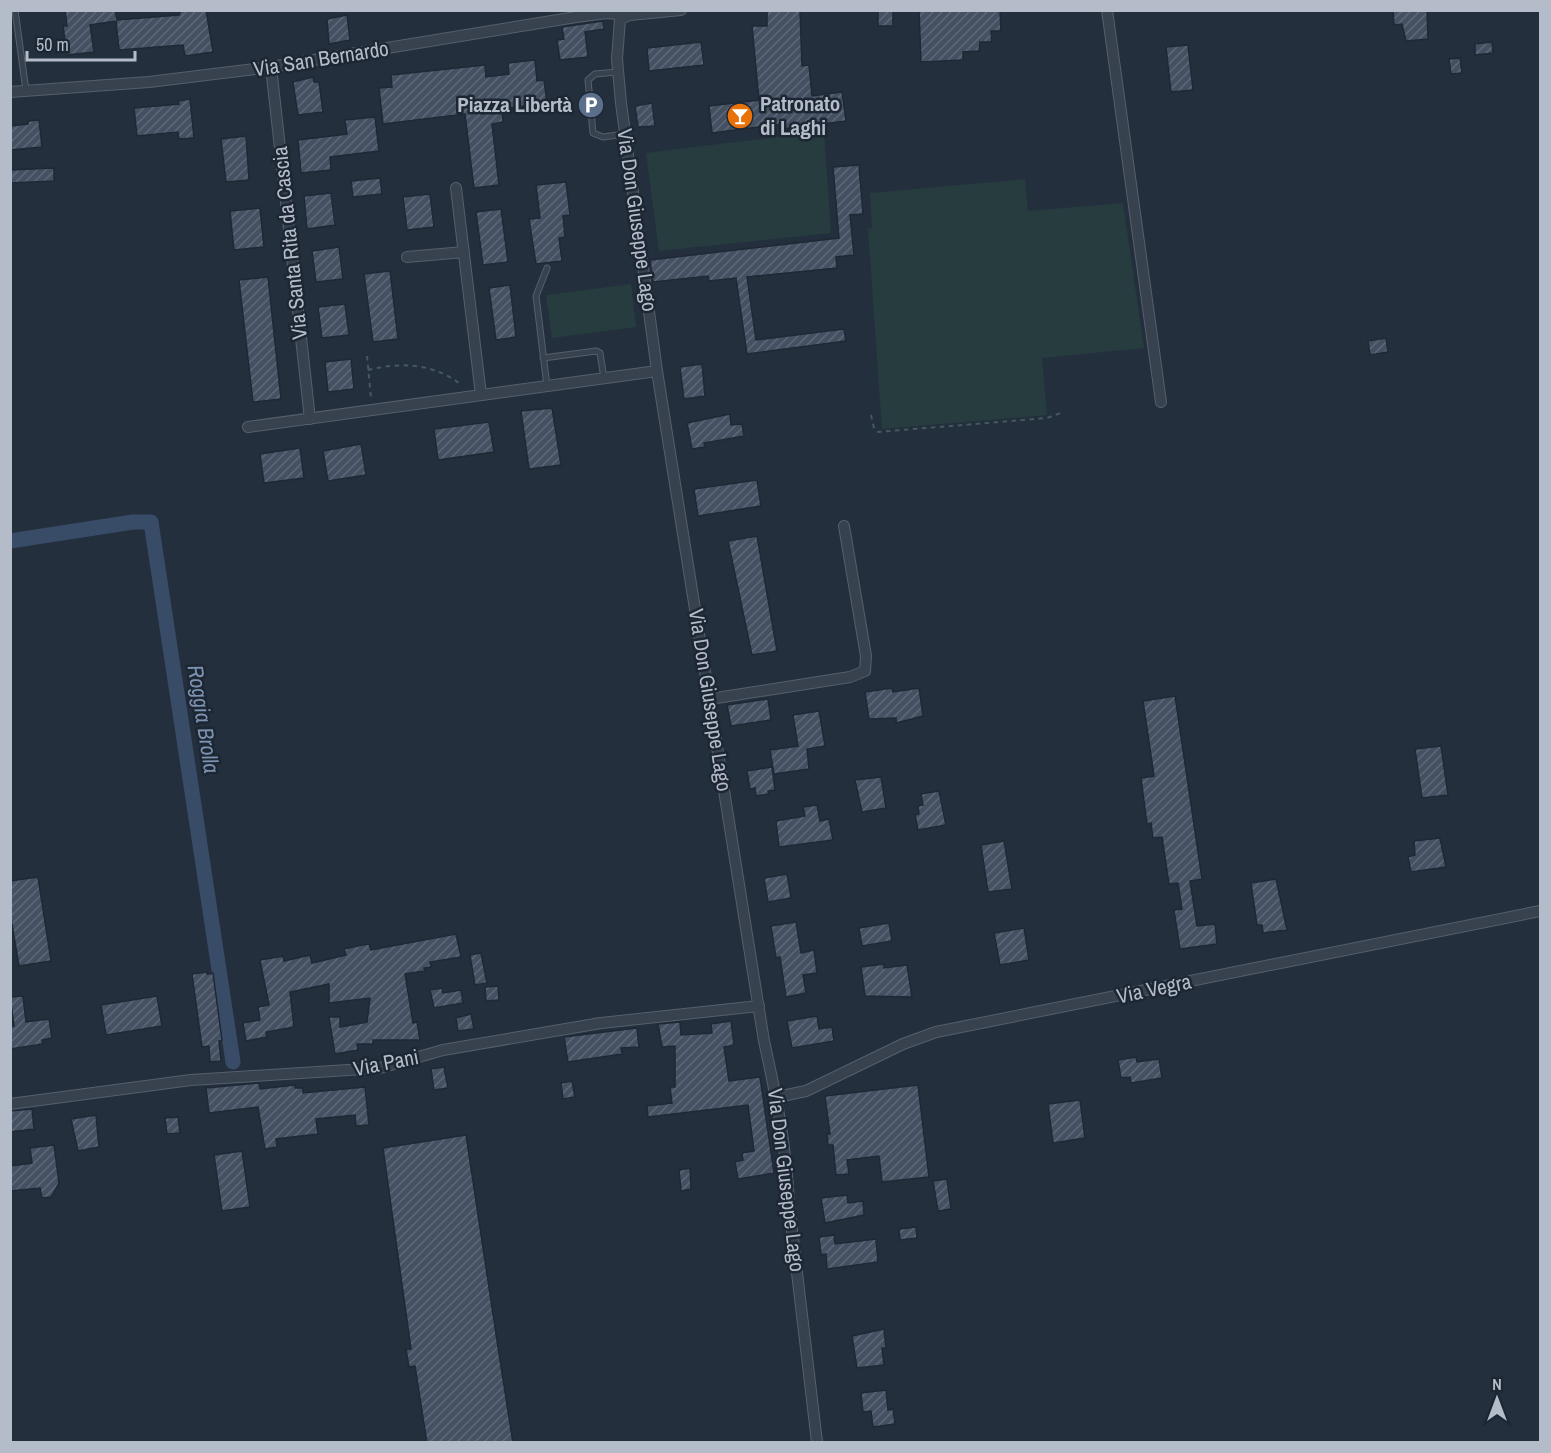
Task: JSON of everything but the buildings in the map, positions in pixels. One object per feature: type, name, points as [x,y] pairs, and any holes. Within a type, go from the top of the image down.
[{"type":"street","points":[[630,15],[681,10]]},
{"type":"street","points":[[1107,10],[1161,402]]},
{"type":"street","name":"Via San Bernardo","points":[[10,92],[149,82],[271,68],[576,17],[606,14],[630,15]]},
{"type":"street","name":"Via Don Giuseppe Lago","points":[[630,15],[620,20],[617,32],[618,72],[625,134],[657,371],[759,1006],[777,1097],[788,1172],[789,1205],[817,1443]]},
{"type":"street","name":"Via Santa Rita da Cascia","points":[[271,68],[310,419]]},
{"type":"street","points":[[456,188],[481,395]]},
{"type":"street","points":[[407,257],[464,252]]},
{"type":"street","points":[[248,427],[657,371]]},
{"type":"street","points":[[710,699],[850,678],[865,671],[866,656],[844,526]]},
{"type":"street","name":"Via Vegra","points":[[777,1097],[806,1091],[903,1044],[936,1032],[1540,911]]},
{"type":"street","name":"Via Pani","points":[[10,1104],[191,1080],[380,1068],[443,1050],[601,1023],[759,1006]]},
{"type":"lane","points":[[15,10],[26,91]]},
{"type":"lane","points":[[618,72],[595,74],[588,80],[592,133],[603,137],[625,134]]},
{"type":"lane","points":[[547,268],[536,296],[547,386]]},
{"type":"lane","points":[[543,358],[596,351],[600,353],[604,378]]},
{"type":"path","points":[[367,356],[372,401]]},
{"type":"path","points":[[368,370],[395,365],[415,365],[444,374],[462,386]]},
{"type":"path","points":[[871,415],[874,428],[878,432],[1047,418],[1064,412]]},
{"type":"green space","points":[[824,131],[831,233],[659,251],[646,153]]},
{"type":"green space","points":[[1025,179],[1028,211],[1123,203],[1144,348],[1042,358],[1047,415],[882,429],[868,229],[872,228],[870,193]]},
{"type":"green space","points":[[631,284],[636,327],[552,338],[546,295]]},
{"type":"waterway","name":"Roggia Brolla","points":[[10,541],[133,522],[151,522],[233,1062]]},
{"type":"place","name":"Piazza Libertà","points":[[591,105]]},
{"type":"place","name":"Patronato di Laghi","points":[[740,116]]}]
